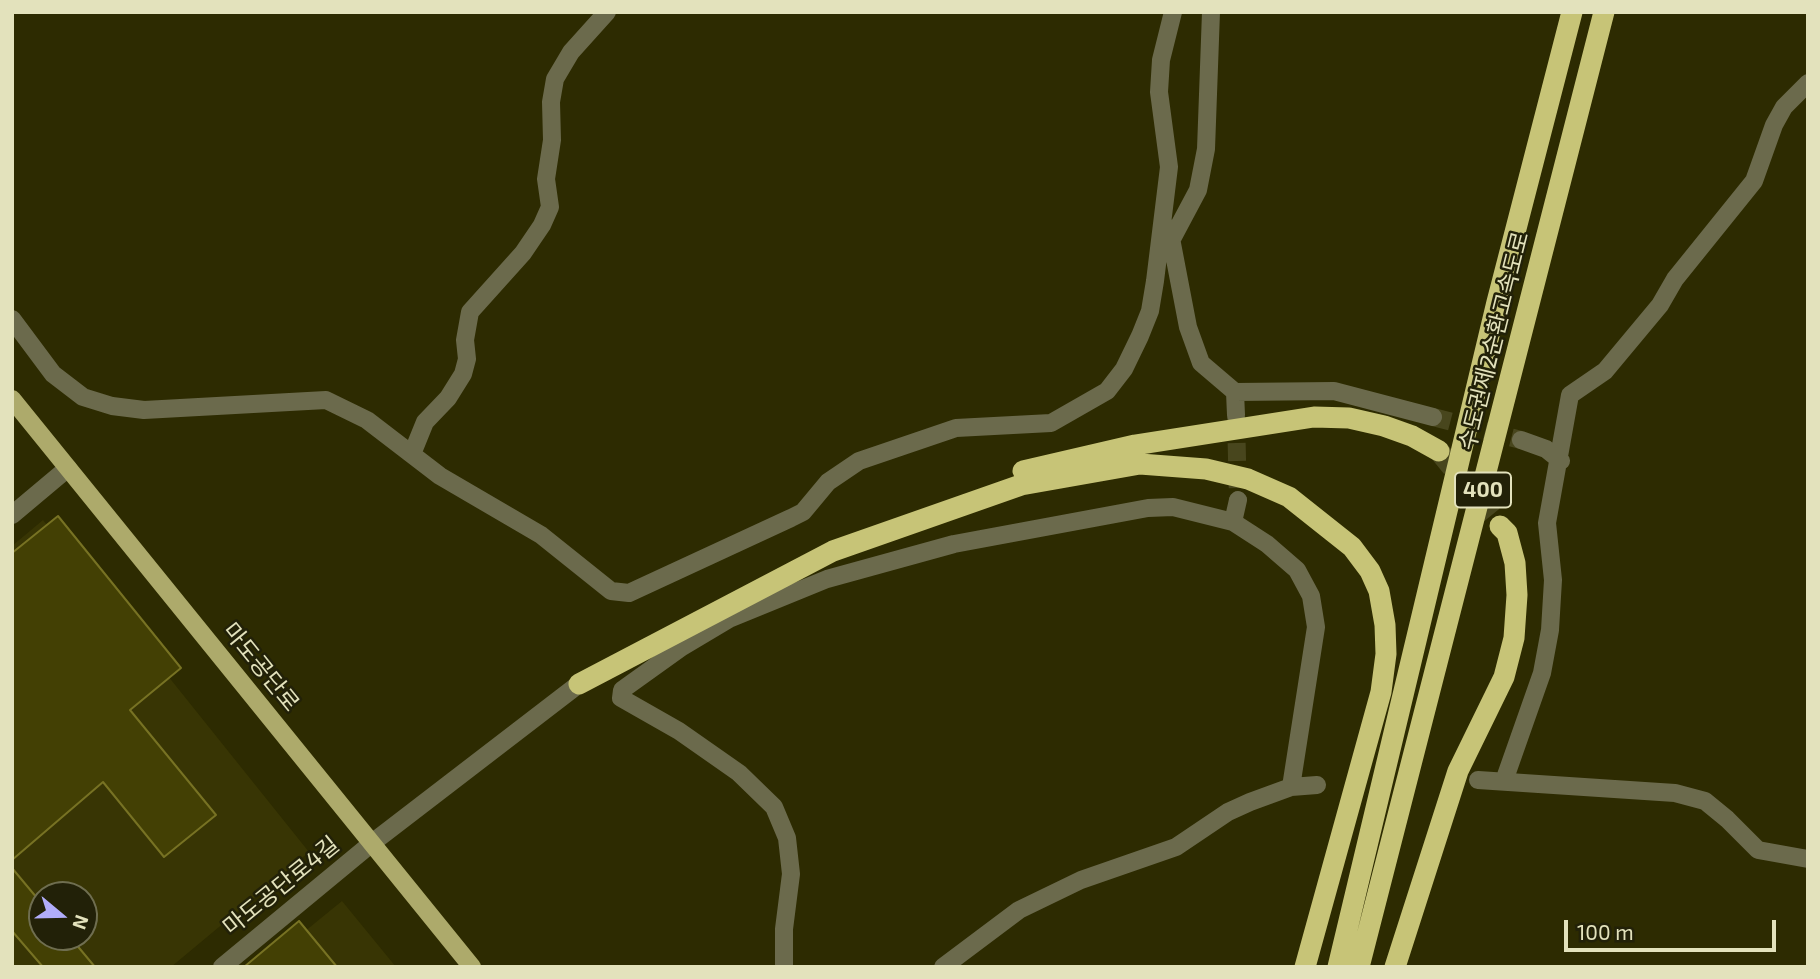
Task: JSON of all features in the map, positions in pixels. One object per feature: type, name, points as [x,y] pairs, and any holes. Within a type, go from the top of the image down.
[{"type":"highway","name":"수도권제2순환고속도로","points":[[1338,967],[1497,302],[1572,12]]},
{"type":"highway","name":"수도권제2순환고속도로","points":[[1359,967],[1604,12]]},
{"type":"highway","points":[[579,684],[664,622],[822,541],[1007,475],[1135,445],[1314,417],[1349,418],[1384,426],[1412,436],[1439,452]]},
{"type":"highway","points":[[579,684],[833,551],[1021,485],[1140,464],[1206,469],[1248,479],[1289,497],[1352,547],[1370,571],[1379,591],[1385,625],[1386,654],[1381,692],[1305,967]]},
{"type":"highway","points":[[1395,967],[1458,771],[1504,677],[1514,638],[1517,595],[1514,563],[1507,533],[1500,526]]},
{"type":"main road","name":"마도공단로","points":[[12,399],[472,967]]},
{"type":"street","points":[[412,454],[425,422],[448,398],[463,374],[467,359],[465,340],[470,312],[523,253],[550,207],[546,180],[552,140],[551,102],[555,79],[571,52],[607,12]]},
{"type":"street","points":[[12,319],[53,374],[83,397],[112,406],[144,410],[326,400],[367,421],[440,476],[541,535],[611,591],[629,593],[791,519],[803,512],[828,482],[859,461],[956,428],[1051,423],[1107,391],[1124,369],[1150,311],[1169,151],[1159,92],[1161,60],[1173,12]]},
{"type":"street","points":[[1173,237],[1198,190],[1206,149],[1211,12]]},
{"type":"street","points":[[1504,781],[1542,673],[1550,630],[1553,580],[1547,523],[1561,461],[1570,395],[1605,371],[1660,305],[1675,279],[1754,181],[1774,125],[1784,107],[1808,83]]},
{"type":"street","points":[[1162,208],[1173,237],[1188,327],[1201,363],[1235,392],[1334,391],[1433,417]]},
{"type":"street","points":[[1235,392],[1236,415]]},
{"type":"street","points":[[1521,440],[1546,449],[1561,461]]},
{"type":"street","points":[[12,515],[68,468]]},
{"type":"street","points":[[1233,522],[1238,500]]},
{"type":"street","points":[[784,967],[784,929],[792,874],[787,838],[774,807],[729,766],[679,731],[621,698],[622,690],[682,647],[729,620],[827,579],[954,544],[1148,508],[1173,507],[1233,522],[1267,544],[1297,570],[1311,596],[1316,628],[1291,787]]},
{"type":"street","name":"마도공단로4길","points":[[222,967],[372,843],[579,684]]},
{"type":"street","points":[[1478,780],[1675,793],[1705,801],[1727,818],[1758,850],[1808,859]]},
{"type":"street","points":[[943,967],[1019,910],[1080,880],[1176,847],[1228,812],[1291,787],[1318,785]]},
{"type":"shaded area","points":[[43,520],[309,852],[171,967],[12,967],[12,546]]},
{"type":"shaded area","points":[[342,901],[396,967],[261,967]]},
{"type":"building","points":[[58,516],[181,668],[130,710],[216,815],[164,857],[103,782],[12,860],[12,553]]},
{"type":"building","points":[[12,868],[28,887],[28,950],[12,931]]},
{"type":"building","points":[[299,921],[337,967],[244,967]]},
{"type":"building","points":[[29,951],[82,951],[95,967],[43,967]]},
{"type":"tunnel","points":[[1236,416],[1238,500]]},
{"type":"tunnel","points":[[1433,417],[1521,440]]},
{"type":"tunnel","points":[[1439,451],[1500,526]]}]
